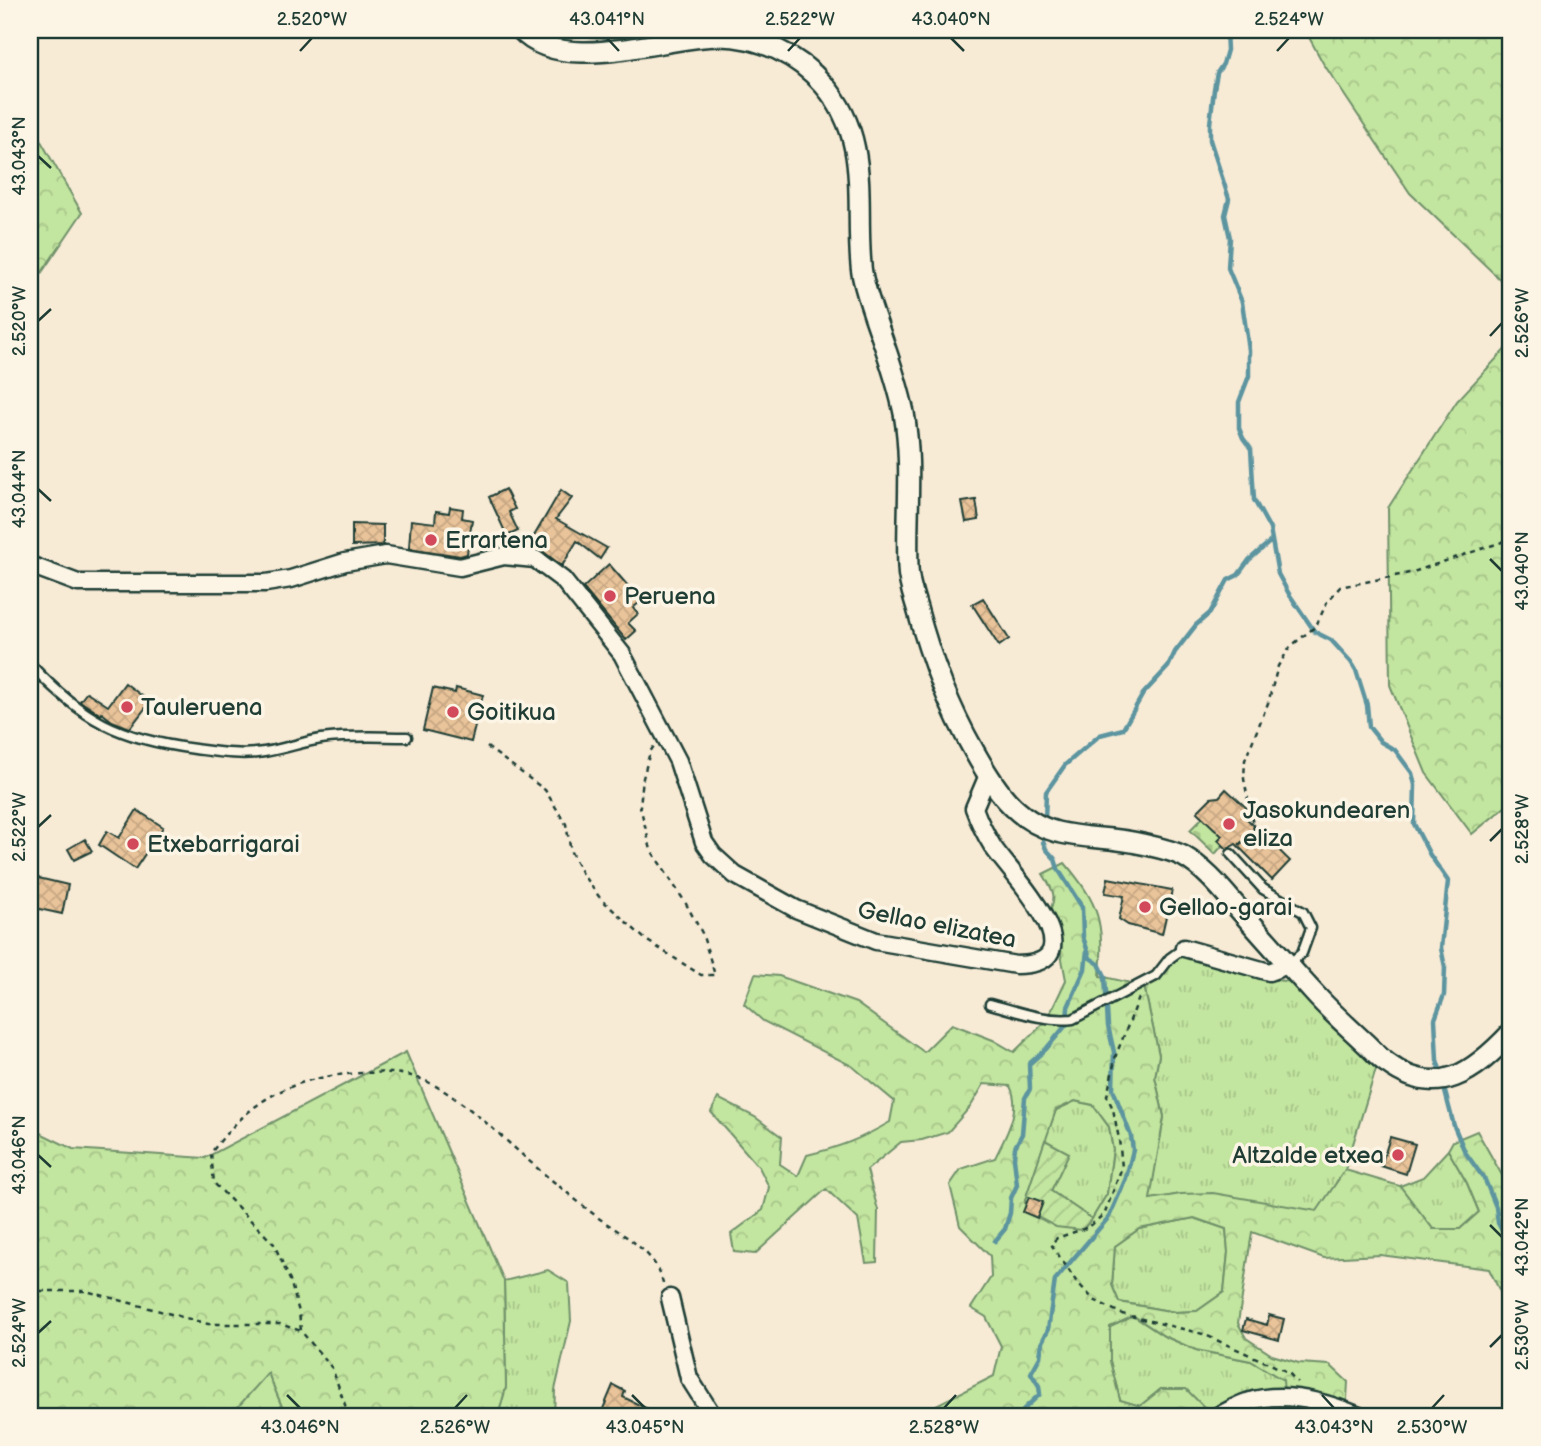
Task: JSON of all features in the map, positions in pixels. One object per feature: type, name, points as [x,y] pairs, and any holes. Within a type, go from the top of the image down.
[{"type":"street","points":[[521,30],[528,38],[542,45],[586,52],[718,36],[760,42],[789,55],[806,68],[837,101],[856,147],[861,269],[899,388],[908,439],[911,485],[908,570],[911,589],[924,635],[971,746],[1001,793],[1027,820],[1058,832],[1132,842],[1182,856],[1210,876],[1330,1012],[1386,1063],[1409,1076],[1432,1081],[1464,1074],[1489,1057],[1511,1032]]},
{"type":"street","name":"Gellao elizatea","points":[[30,565],[78,583],[266,583],[291,579],[345,562],[386,555],[460,567],[504,556],[535,559],[564,580],[610,637],[627,663],[678,761],[704,842],[713,855],[735,875],[796,909],[876,941],[1016,965],[1033,965],[1045,960],[1051,948],[1053,934],[1044,914],[993,848],[980,825],[974,808],[988,775]]},
{"type":"street","points":[[1184,948],[1269,972],[1289,965]]},
{"type":"street","points":[[670,1298],[689,1378],[713,1416]]},
{"type":"street","points":[[1217,1416],[1248,1402],[1271,1398],[1299,1398],[1331,1404],[1359,1416]]},
{"type":"lane","points":[[30,664],[76,708],[95,721],[127,736],[164,745],[227,753],[263,752],[330,738],[407,737]]},
{"type":"lane","points":[[1231,854],[1263,889],[1303,912],[1311,928],[1302,953],[1289,965]]},
{"type":"lane","points":[[990,1004],[1026,1014],[1062,1020],[1073,1019],[1144,984],[1184,948]]},
{"type":"path","points":[[1231,854],[1254,830],[1244,779],[1245,760],[1268,703],[1278,666],[1291,646],[1316,626],[1327,602],[1340,587],[1410,573],[1511,538]]},
{"type":"path","points":[[487,747],[545,790],[566,824],[571,852],[582,874],[600,898],[646,940],[701,975],[715,975],[702,933],[651,850],[640,806],[643,778],[650,752],[664,732]]},
{"type":"path","points":[[1144,984],[1116,1055],[1107,1096],[1113,1109],[1122,1167],[1105,1213],[1088,1227],[1057,1238],[1051,1244],[1076,1281],[1094,1300],[1122,1314],[1203,1334],[1289,1372],[1299,1385],[1299,1398]]},
{"type":"path","points":[[301,1331],[290,1280],[274,1244],[214,1183],[211,1153],[224,1135],[252,1108],[288,1086],[337,1074],[397,1072],[430,1083],[475,1114],[550,1179],[628,1238],[655,1265],[670,1298]]},
{"type":"path","points":[[30,1291],[86,1291],[208,1324],[280,1324],[301,1331],[332,1368],[349,1416]]},
{"type":"green space","points":[[1305,30],[1511,30],[1511,290],[1410,193],[1323,63]]},
{"type":"green space","points":[[30,122],[82,213],[30,290]]},
{"type":"green space","points":[[1511,343],[1511,802],[1472,834],[1426,773],[1390,685],[1388,508],[1457,401]]},
{"type":"green space","points":[[1203,817],[1222,836],[1218,840],[1223,845],[1215,854],[1190,830]]},
{"type":"green space","points":[[1065,863],[1093,903],[1100,928],[1100,976],[1144,986],[1159,1055],[1155,1077],[1164,1117],[1150,1199],[1213,1193],[1317,1211],[1345,1170],[1400,1186],[1433,1229],[1460,1229],[1479,1212],[1467,1183],[1448,1150],[1453,1141],[1477,1131],[1511,1191],[1511,1384],[1504,1381],[1508,1308],[1489,1269],[1380,1255],[1324,1258],[1252,1232],[1238,1323],[1246,1338],[1272,1355],[1299,1363],[1330,1365],[1348,1382],[1346,1416],[920,1416],[994,1376],[1001,1346],[986,1317],[971,1308],[991,1277],[990,1256],[960,1226],[950,1185],[961,1169],[995,1158],[1013,1113],[1010,1086],[984,1084],[971,1106],[948,1132],[922,1140],[901,1142],[867,1170],[878,1210],[877,1262],[866,1263],[858,1219],[826,1189],[755,1254],[734,1252],[731,1234],[763,1210],[769,1187],[759,1167],[711,1112],[718,1098],[755,1117],[782,1137],[780,1164],[798,1176],[807,1155],[850,1142],[890,1122],[894,1101],[852,1066],[763,1021],[744,1004],[755,974],[779,976],[856,1003],[924,1052],[952,1024],[993,1040],[1014,1052],[1047,1020],[1066,980],[1058,938],[1048,914],[1053,893],[1043,874]],"holes":[[[1075,1101],[1093,1105],[1109,1127],[1113,1150],[1107,1194],[1082,1230],[1025,1200],[1056,1110]],[[1194,1218],[1226,1229],[1228,1252],[1224,1292],[1197,1311],[1175,1312],[1119,1302],[1112,1285],[1115,1246],[1139,1229]],[[1134,1316],[1164,1336],[1196,1350],[1251,1361],[1283,1380],[1284,1394],[1221,1411],[1204,1407],[1186,1389],[1161,1389],[1140,1406],[1120,1400],[1110,1361],[1110,1327]]]},
{"type":"green space","points":[[1174,951],[1261,978],[1292,982],[1350,1043],[1377,1066],[1345,1170],[1317,1212],[1181,1194],[1149,1200],[1164,1117],[1155,1077],[1159,1055],[1144,986]]},
{"type":"green space","points":[[406,1052],[504,1281],[506,1387],[498,1416],[286,1416],[268,1373],[230,1416],[30,1416],[30,1125],[32,1129],[73,1149],[205,1158]]},
{"type":"green space","points":[[1075,1101],[1093,1105],[1109,1127],[1113,1150],[1107,1194],[1092,1219],[1051,1191],[1045,1140],[1056,1110]]},
{"type":"green space","points":[[1045,1140],[1069,1153],[1051,1191],[1092,1219],[1082,1230],[1056,1227],[1026,1211],[1025,1200]]},
{"type":"green space","points":[[1448,1150],[1467,1183],[1479,1212],[1460,1229],[1433,1229],[1400,1186],[1423,1177]]},
{"type":"green space","points":[[1194,1218],[1226,1229],[1228,1252],[1224,1292],[1197,1311],[1175,1312],[1119,1302],[1112,1285],[1115,1246],[1139,1229]]},
{"type":"green space","points":[[548,1270],[569,1283],[571,1321],[555,1390],[554,1416],[498,1416],[506,1387],[504,1281]]},
{"type":"green space","points":[[1133,1316],[1164,1336],[1196,1350],[1251,1361],[1284,1380],[1284,1395],[1221,1411],[1161,1389],[1140,1406],[1120,1400],[1110,1361],[1110,1327]]},
{"type":"green space","points":[[268,1372],[286,1416],[230,1416],[233,1411]]},
{"type":"building","points":[[505,489],[515,509],[509,512],[518,531],[507,536],[489,497]]},
{"type":"building","points":[[561,490],[572,498],[556,519],[607,548],[600,559],[577,541],[562,566],[541,550],[527,548]]},
{"type":"building","points":[[976,500],[979,520],[966,522],[962,502]]},
{"type":"building","name":"Errartena","points":[[450,507],[463,509],[462,518],[472,520],[467,554],[460,556],[409,548],[411,520],[435,523],[436,511],[449,513]]},
{"type":"building","points":[[352,524],[383,525],[383,545],[352,546]]},
{"type":"building","name":"Peruena","points":[[609,564],[641,601],[633,608],[638,614],[628,623],[636,631],[626,640],[583,588]]},
{"type":"building","points":[[983,598],[1009,639],[999,646],[972,604]]},
{"type":"building","name":"Tauleruena","points":[[125,683],[150,702],[130,728],[112,721],[80,701],[87,692],[108,706]]},
{"type":"building","name":"Goitikua","points":[[433,688],[455,693],[456,688],[483,695],[471,742],[423,730]]},
{"type":"building","points":[[1226,789],[1250,811],[1245,817],[1290,861],[1272,880],[1236,844],[1227,849],[1218,840],[1222,836],[1197,812],[1211,798],[1219,797]]},
{"type":"building","name":"Etxebarrigarai","points":[[137,810],[163,827],[135,869],[99,845],[107,831],[119,838]]},
{"type":"building","points":[[85,839],[92,851],[74,860],[68,849]]},
{"type":"building","points":[[30,876],[68,885],[62,914],[30,907]]},
{"type":"building","name":"Gellao-garai","points":[[1108,878],[1172,890],[1162,934],[1128,925],[1119,919],[1124,896],[1105,893]]},
{"type":"building","name":"Altzalde etxea","points":[[1390,1137],[1415,1144],[1406,1174],[1381,1166]]},
{"type":"building","points":[[1029,1197],[1043,1202],[1037,1218],[1023,1212]]},
{"type":"building","points":[[1269,1315],[1284,1319],[1279,1340],[1243,1330],[1246,1319],[1267,1325]]},
{"type":"building","points":[[613,1385],[625,1391],[623,1397],[662,1416],[600,1416]]},
{"type":"waterway","points":[[1226,30],[1227,50],[1217,73],[1210,140],[1229,199],[1225,215],[1230,238],[1228,268],[1242,302],[1249,350],[1249,376],[1239,402],[1239,428],[1251,449],[1254,500],[1270,529],[1278,574],[1315,632],[1331,640],[1356,670],[1367,705],[1369,727],[1381,742],[1395,750],[1412,773],[1415,785],[1414,824],[1430,855],[1448,881],[1441,948],[1445,967],[1444,995],[1435,1019],[1437,1060],[1442,1076]]},
{"type":"waterway","points":[[1045,821],[1046,792],[1065,765],[1100,735],[1123,729],[1143,694],[1168,667],[1175,652],[1196,625],[1210,613],[1228,580],[1238,575],[1249,560],[1272,540]]},
{"type":"waterway","points":[[1021,1416],[1024,1409],[1040,1394],[1039,1386],[1031,1373],[1040,1357],[1042,1342],[1048,1330],[1055,1280],[1109,1217],[1126,1178],[1133,1150],[1131,1136],[1113,1089],[1114,1052],[1108,1026],[1105,976],[1099,964],[1090,958],[1083,937],[1082,907],[1058,869],[1055,859],[1046,849],[1044,836]]},
{"type":"waterway","points":[[995,1241],[1005,1229],[1011,1198],[1017,1185],[1015,1147],[1022,1134],[1025,1098],[1030,1089],[1029,1064],[1067,1024],[1068,1007],[1085,969],[1087,950]]},
{"type":"waterway","points":[[1443,1084],[1454,1126],[1465,1152],[1485,1180],[1496,1207],[1498,1223],[1511,1248]]},
{"type":"place","name":"Errartena","points":[[431,540]]},
{"type":"place","name":"Peruena","points":[[610,596]]},
{"type":"place","name":"Tauleruena","points":[[127,707]]},
{"type":"place","name":"Goitikua","points":[[453,712]]},
{"type":"place","name":"Jasokundearen eliza","points":[[1229,824]]},
{"type":"place","name":"Etxebarrigarai","points":[[133,844]]},
{"type":"place","name":"Gellao-garai","points":[[1145,907]]},
{"type":"place","name":"Altzalde etxea","points":[[1398,1155]]}]
